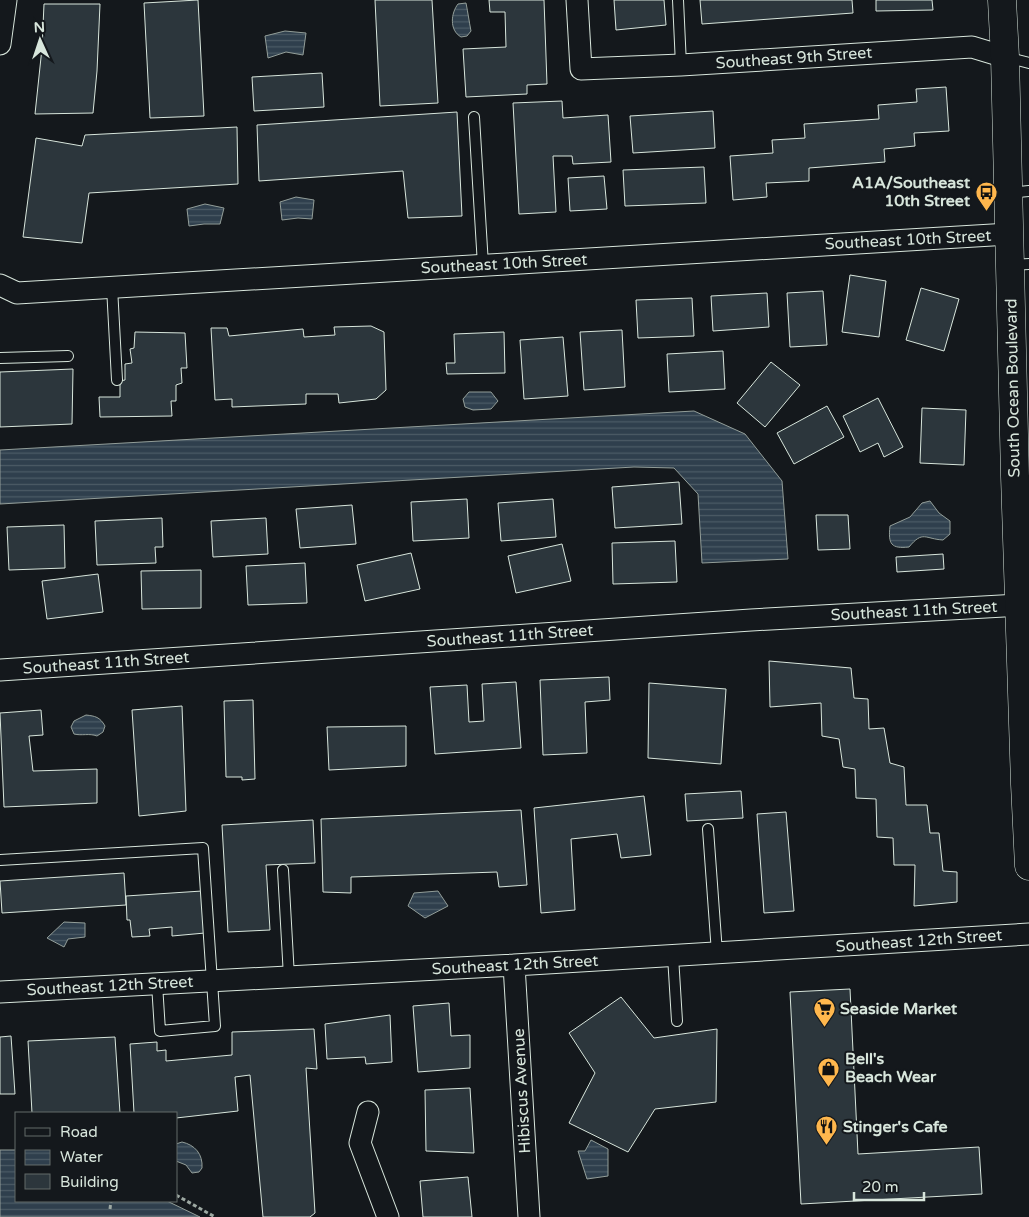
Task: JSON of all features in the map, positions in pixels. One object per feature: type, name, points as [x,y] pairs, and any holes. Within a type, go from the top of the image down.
[{"type":"main road","name":"South Ocean Boulevard","points":[[1002,0],[1017,60],[1018,192],[1009,234],[1019,264],[1017,387],[1023,536],[1020,605],[1025,661],[1029,866]]},
{"type":"street","points":[[0,44],[6,0]]},
{"type":"street","name":"Southeast 9th Street","points":[[577,0],[581,69],[681,65],[972,47],[1017,60]]},
{"type":"street","name":"Southeast 10th Street","points":[[0,285],[17,293],[1009,234]]},
{"type":"street","name":"Southeast 11th Street","points":[[0,670],[741,621],[1020,605]]},
{"type":"street","name":"Southeast 12th Street","points":[[0,992],[514,965],[1029,934]]},
{"type":"street","name":"Hibiscus Avenue","points":[[514,965],[529,1217]]},
{"type":"street","points":[[368,1112],[360,1143],[388,1217]]},
{"type":"lane","points":[[678,0],[681,65]]},
{"type":"lane","points":[[474,117],[484,265]]},
{"type":"lane","points":[[112,287],[117,380]]},
{"type":"lane","points":[[0,358],[68,356]]},
{"type":"lane","points":[[708,829],[717,953]]},
{"type":"lane","points":[[0,860],[203,848],[215,1026],[160,1031],[157,984]]},
{"type":"lane","points":[[283,870],[290,977]]},
{"type":"lane","points":[[673,956],[677,1021]]},
{"type":"path","points":[[178,1196],[215,1217]]},
{"type":"path","points":[[110,1209],[111,1202]]},
{"type":"water","points":[[466,3],[471,31],[467,36],[461,37],[454,30],[452,21],[458,4]]},
{"type":"water","points":[[285,31],[306,33],[303,55],[286,52],[268,58],[265,36]]},
{"type":"water","points":[[296,197],[314,200],[312,219],[282,220],[280,202]]},
{"type":"water","points":[[205,204],[224,208],[220,224],[189,226],[187,209]]},
{"type":"water","points":[[469,392],[491,392],[498,401],[491,409],[473,410],[465,407],[463,399]]},
{"type":"water","points":[[694,411],[745,434],[782,481],[788,559],[702,563],[698,494],[674,468],[634,467],[0,504],[0,450]]},
{"type":"water","points":[[930,501],[939,513],[950,521],[950,534],[943,540],[921,537],[909,547],[898,547],[892,544],[890,541],[890,526],[910,517],[922,503]]},
{"type":"water","points":[[86,715],[101,721],[105,726],[103,732],[97,736],[74,734],[71,727],[74,721]]},
{"type":"water","points":[[438,891],[448,906],[425,918],[408,906],[414,893]]},
{"type":"water","points":[[64,922],[85,923],[85,937],[68,939],[64,947],[47,938]]},
{"type":"water","points":[[591,1140],[608,1149],[608,1176],[587,1179],[578,1151],[585,1151]]},
{"type":"water","points":[[182,1142],[191,1145],[200,1154],[202,1168],[199,1172],[192,1173],[186,1165],[178,1162],[178,1143]]},
{"type":"water","points":[[0,1150],[15,1150],[15,1202],[169,1202],[200,1217],[0,1217]]},
{"type":"building","points":[[198,0],[204,116],[150,118],[144,3]]},
{"type":"building","points":[[375,0],[432,0],[438,103],[380,106]]},
{"type":"building","points":[[489,0],[544,0],[547,84],[527,85],[527,94],[466,97],[463,49],[506,47],[505,12],[490,12]]},
{"type":"building","points":[[614,0],[664,0],[666,25],[616,30]]},
{"type":"building","points":[[700,0],[852,0],[853,13],[702,24]]},
{"type":"building","points":[[876,0],[932,0],[933,10],[876,11]]},
{"type":"building","points":[[44,4],[100,4],[93,113],[35,114],[42,48]]},
{"type":"building","points":[[322,73],[324,107],[254,111],[252,77]]},
{"type":"building","points":[[946,87],[949,131],[914,133],[915,146],[884,149],[885,162],[809,168],[809,181],[766,183],[767,197],[733,200],[730,156],[773,153],[772,140],[805,138],[804,124],[879,119],[878,105],[917,102],[916,89]]},
{"type":"building","points":[[562,101],[563,118],[608,115],[611,162],[573,164],[572,156],[553,156],[556,212],[519,214],[513,103]]},
{"type":"building","points":[[713,111],[715,148],[633,153],[630,116]]},
{"type":"building","points":[[457,112],[462,216],[408,218],[403,171],[259,181],[257,125]]},
{"type":"building","points":[[237,127],[238,184],[89,193],[82,243],[23,237],[36,138],[82,146],[85,135]]},
{"type":"building","points":[[704,167],[706,203],[625,206],[623,170]]},
{"type":"building","points":[[604,176],[607,209],[570,211],[568,178]]},
{"type":"building","points":[[850,275],[886,281],[879,337],[842,332]]},
{"type":"building","points":[[921,288],[959,299],[944,351],[906,340]]},
{"type":"building","points":[[823,291],[827,345],[790,347],[787,293]]},
{"type":"building","points":[[767,293],[769,327],[713,331],[711,296]]},
{"type":"building","points":[[692,298],[694,336],[638,338],[636,300]]},
{"type":"building","points":[[371,326],[384,332],[386,390],[376,399],[339,403],[338,394],[306,394],[306,404],[232,407],[232,399],[215,400],[211,328],[227,328],[229,336],[303,329],[304,337],[335,335],[334,327]]},
{"type":"building","points":[[622,330],[625,387],[584,390],[580,332]]},
{"type":"building","points":[[135,332],[185,333],[187,368],[181,368],[182,383],[176,385],[176,401],[171,401],[172,416],[100,417],[99,397],[120,397],[120,381],[125,380],[125,364],[132,363],[130,349],[134,348]]},
{"type":"building","points":[[504,332],[505,373],[447,374],[446,363],[455,363],[454,334]]},
{"type":"building","points":[[563,337],[568,396],[524,399],[520,340]]},
{"type":"building","points":[[723,351],[725,389],[669,392],[667,354]]},
{"type":"building","points":[[771,362],[800,385],[765,427],[737,403]]},
{"type":"building","points":[[73,369],[72,424],[0,427],[0,372]]},
{"type":"building","points":[[878,398],[903,447],[884,457],[878,443],[860,452],[843,416]]},
{"type":"building","points":[[827,406],[844,437],[794,464],[777,433]]},
{"type":"building","points":[[922,408],[966,410],[964,465],[920,463]]},
{"type":"building","points":[[679,482],[682,524],[615,528],[612,487]]},
{"type":"building","points":[[467,499],[469,538],[413,541],[411,502]]},
{"type":"building","points":[[553,499],[556,537],[501,541],[498,503]]},
{"type":"building","points":[[352,505],[356,544],[300,548],[296,509]]},
{"type":"building","points":[[816,515],[848,515],[850,549],[818,550]]},
{"type":"building","points":[[162,518],[163,547],[155,547],[156,563],[97,565],[95,521]]},
{"type":"building","points":[[266,518],[268,554],[213,557],[211,521]]},
{"type":"building","points":[[64,525],[65,568],[9,570],[7,527]]},
{"type":"building","points":[[675,541],[677,582],[613,584],[612,543]]},
{"type":"building","points":[[562,544],[571,581],[516,593],[508,556]]},
{"type":"building","points":[[411,553],[420,589],[365,601],[357,565]]},
{"type":"building","points":[[943,554],[944,569],[897,572],[896,557]]},
{"type":"building","points":[[305,563],[307,603],[248,605],[246,566]]},
{"type":"building","points":[[201,570],[201,608],[142,609],[141,571]]},
{"type":"building","points":[[98,574],[103,612],[47,619],[42,581]]},
{"type":"building","points":[[769,661],[851,668],[854,698],[868,699],[869,729],[884,728],[890,763],[904,767],[906,805],[927,805],[930,833],[939,833],[943,871],[957,872],[957,902],[914,906],[915,865],[894,865],[893,838],[877,837],[876,799],[856,798],[855,769],[843,767],[839,739],[822,736],[821,703],[770,707]]},
{"type":"building","points":[[609,677],[610,700],[585,702],[587,753],[543,755],[540,680]]},
{"type":"building","points":[[516,682],[521,748],[435,754],[430,687],[467,685],[469,722],[484,721],[482,684]]},
{"type":"building","points":[[649,683],[726,689],[721,764],[648,758]]},
{"type":"building","points":[[253,700],[255,779],[242,780],[242,777],[226,777],[224,701]]},
{"type":"building","points":[[182,706],[186,811],[139,816],[132,710]]},
{"type":"building","points":[[41,710],[43,735],[29,736],[33,771],[97,769],[97,803],[4,807],[0,713]]},
{"type":"building","points":[[406,726],[406,766],[329,770],[327,727]]},
{"type":"building","points":[[741,791],[743,818],[687,821],[685,794]]},
{"type":"building","points":[[644,796],[651,855],[621,858],[617,834],[571,839],[575,910],[541,913],[534,808]]},
{"type":"building","points":[[521,810],[527,885],[499,887],[497,872],[351,877],[351,893],[323,892],[321,819]]},
{"type":"building","points":[[786,812],[794,911],[764,913],[757,814]]},
{"type":"building","points":[[313,820],[315,863],[266,865],[270,930],[228,932],[222,825]]},
{"type":"building","points":[[124,873],[126,905],[2,913],[0,881]]},
{"type":"building","points":[[202,891],[205,933],[172,936],[172,927],[149,929],[150,936],[132,937],[130,920],[127,920],[126,896]]},
{"type":"building","points":[[850,989],[858,1154],[979,1147],[982,1194],[801,1204],[790,992]]},
{"type":"building","points":[[621,997],[654,1038],[717,1029],[716,1102],[655,1109],[628,1152],[569,1123],[595,1073],[569,1033]]},
{"type":"building","points":[[449,1003],[451,1036],[470,1035],[470,1068],[418,1072],[413,1006]]},
{"type":"building","points":[[390,1015],[392,1062],[366,1064],[365,1057],[327,1059],[325,1024]]},
{"type":"building","points":[[314,1029],[317,1069],[306,1068],[315,1213],[310,1217],[263,1217],[250,1075],[235,1077],[238,1111],[178,1118],[178,1112],[134,1112],[130,1044],[157,1042],[157,1051],[166,1050],[166,1061],[232,1055],[232,1032]]},
{"type":"building","points":[[11,1036],[15,1094],[0,1094],[0,1037]]},
{"type":"building","points":[[115,1037],[120,1112],[32,1112],[28,1041]]},
{"type":"building","points":[[470,1088],[474,1153],[426,1151],[425,1090]]},
{"type":"building","points":[[468,1177],[472,1217],[423,1217],[420,1181]]},
{"type":"place","name":"A1A/Southeast 10th Street","points":[[986,211]]},
{"type":"place","name":"Seaside Market","points":[[824,1028]]},
{"type":"place","name":"Bell's Beach Wear","points":[[829,1087]]},
{"type":"place","name":"Stinger's Cafe","points":[[827,1146]]}]
